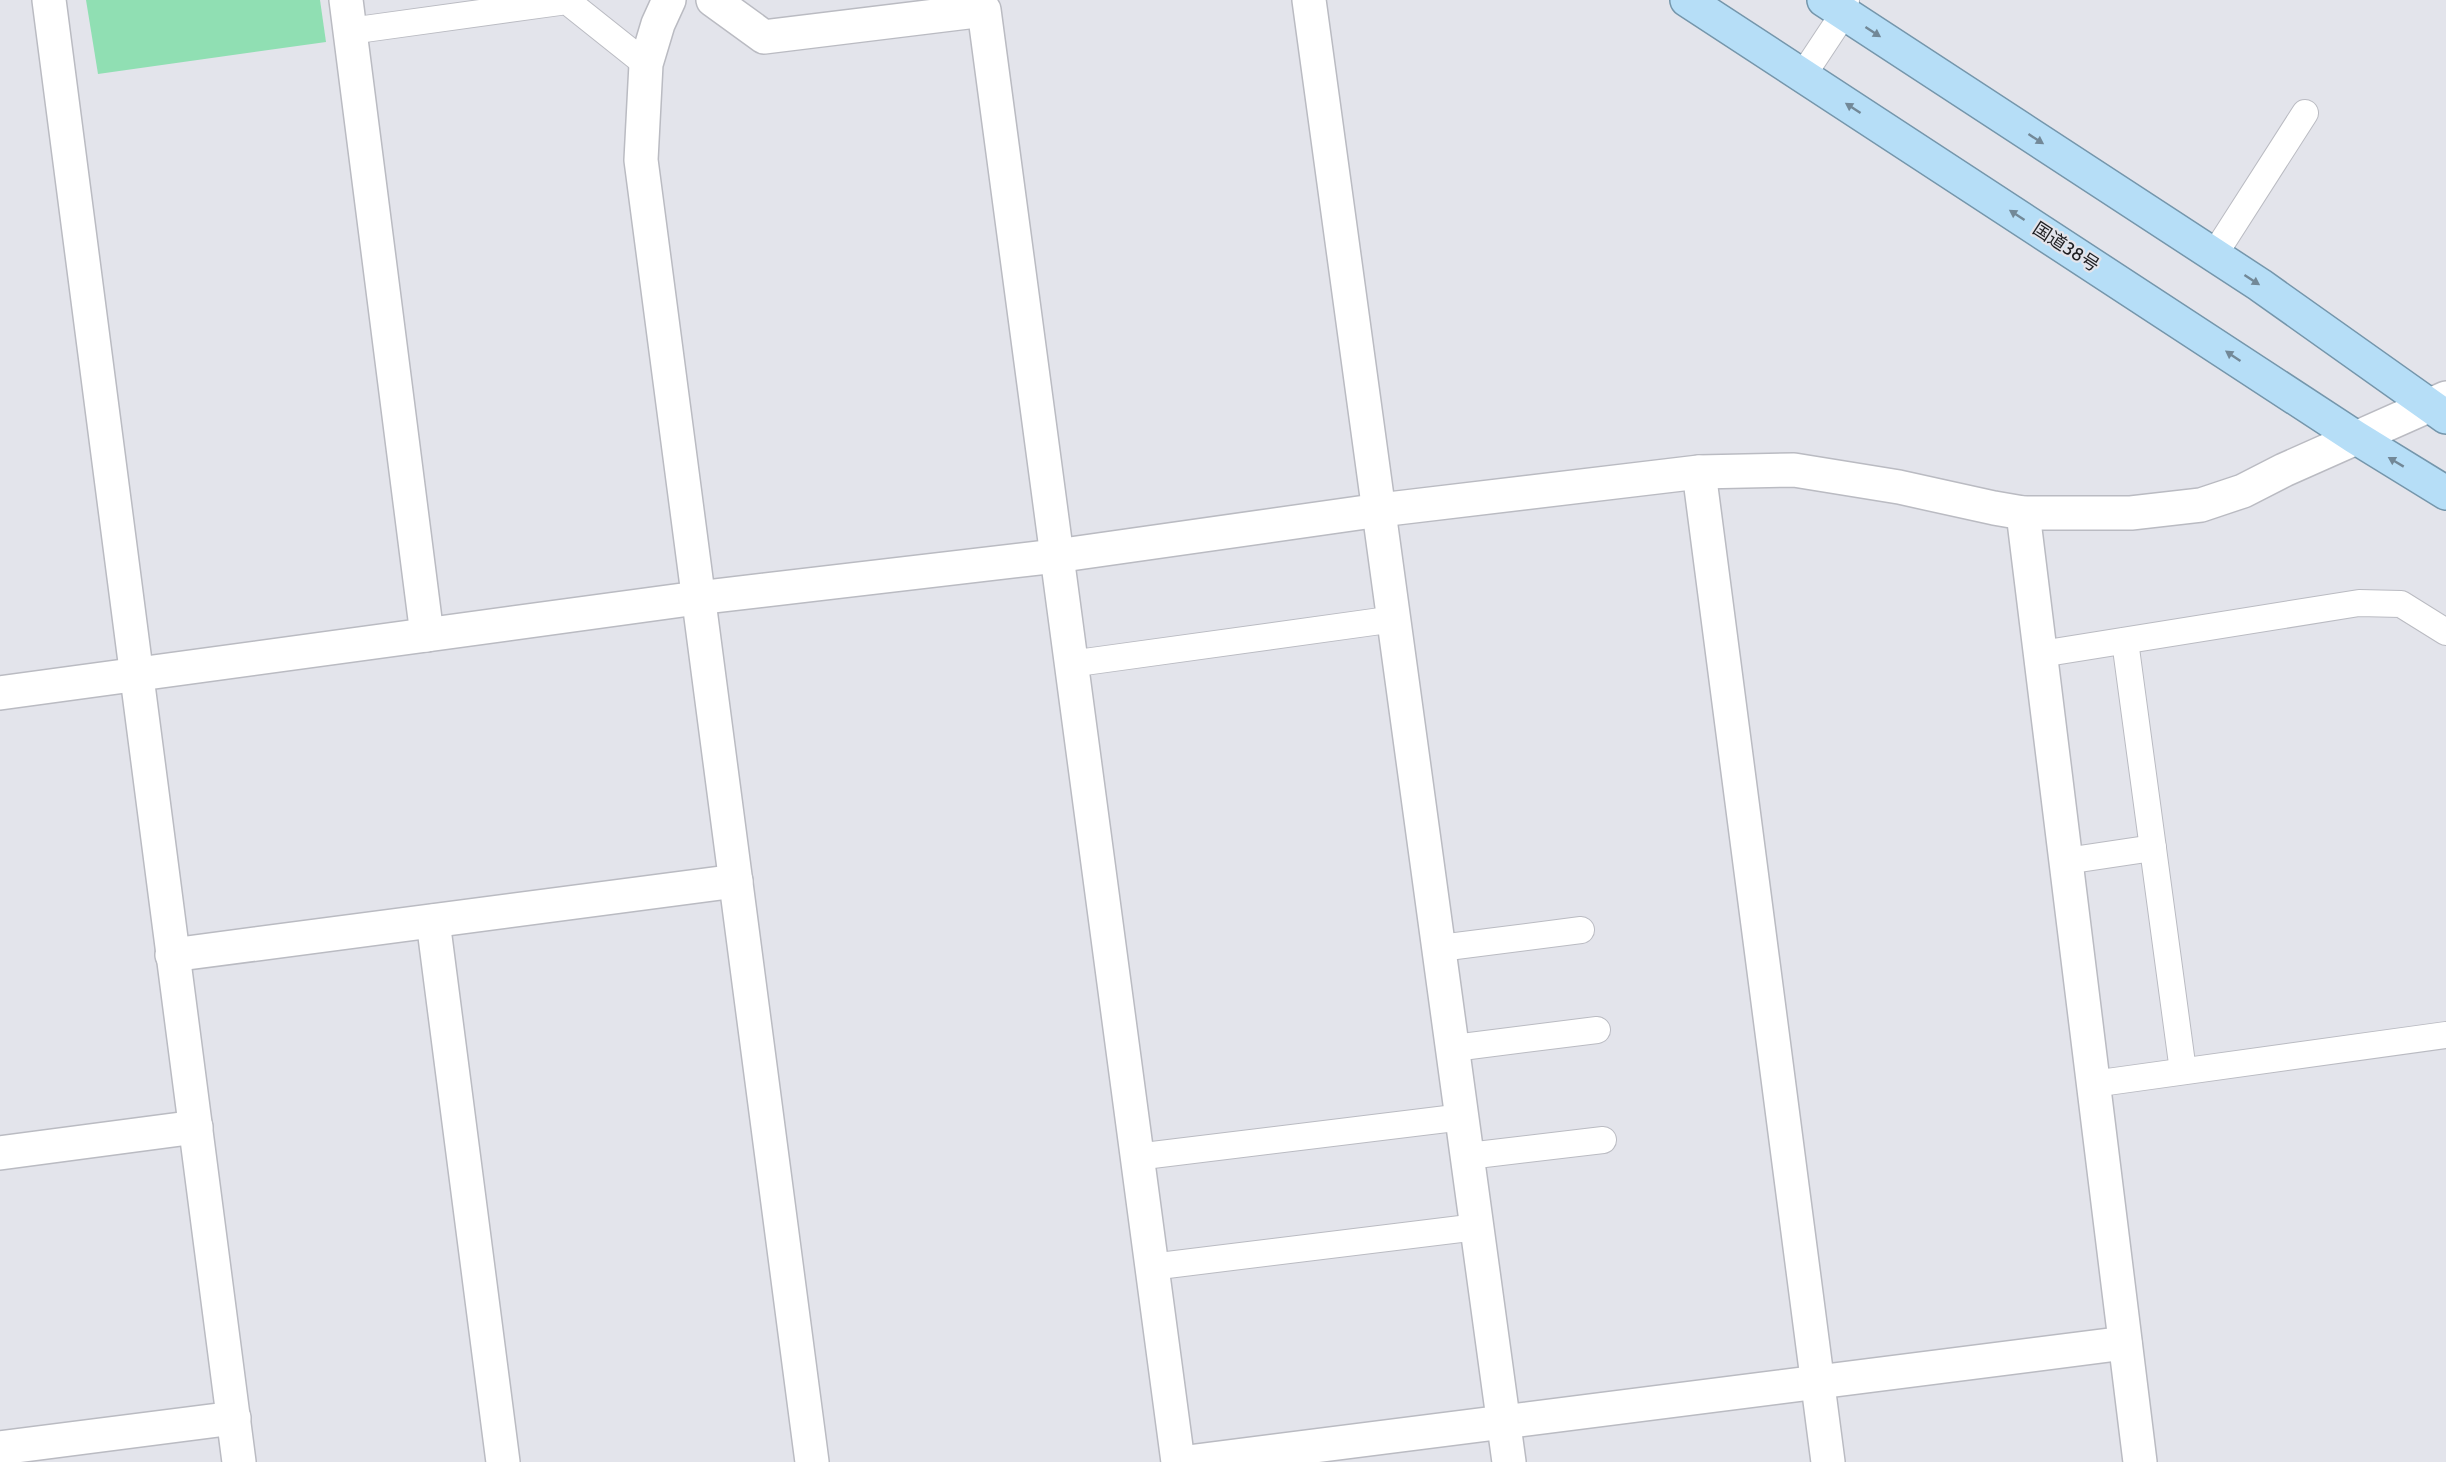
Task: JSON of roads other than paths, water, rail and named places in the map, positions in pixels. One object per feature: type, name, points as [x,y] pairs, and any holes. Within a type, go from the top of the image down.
[{"type":"highway","name":"国道38号","points":[[1687,0],[2355,437],[2446,493]]},
{"type":"highway","points":[[1838,4],[2260,285],[2440,408]]},
{"type":"street","points":[[49,0],[239,1462]]},
{"type":"street","points":[[669,0],[658,24],[646,64],[642,160],[697,598],[812,1462]]},
{"type":"street","points":[[712,0],[764,37],[984,10],[1178,1462]]},
{"type":"street","points":[[1309,0],[1509,1462]]},
{"type":"street","points":[[348,15],[427,635]]},
{"type":"street","points":[[0,693],[697,598],[1056,556],[1380,510],[1699,472],[1794,470],[1899,487],[2023,513],[2131,513],[2201,505],[2243,491],[2355,437],[2440,408]]},
{"type":"street","points":[[1699,472],[1828,1462]]},
{"type":"street","points":[[2023,513],[2140,1462]]},
{"type":"street","points":[[172,955],[736,881]]},
{"type":"street","points":[[433,921],[502,1462]]},
{"type":"street","points":[[0,1153],[195,1127]]},
{"type":"street","points":[[1188,1462],[2125,1342]]},
{"type":"street","points":[[0,1448],[234,1418]]},
{"type":"lane","points":[[348,15],[567,2],[646,64]]},
{"type":"lane","points":[[1803,75],[1838,4]]},
{"type":"lane","points":[[2214,255],[2306,113]]},
{"type":"lane","points":[[2041,654],[2360,603],[2401,604],[2446,632]]},
{"type":"lane","points":[[1070,664],[1395,619]]},
{"type":"lane","points":[[2125,641],[2183,1071]]},
{"type":"lane","points":[[2066,861],[2153,848]]},
{"type":"lane","points":[[1440,948],[1581,930]]},
{"type":"lane","points":[[1454,1048],[1597,1030]]},
{"type":"lane","points":[[2093,1084],[2446,1035]]},
{"type":"lane","points":[[1136,1157],[1462,1117]]},
{"type":"lane","points":[[1468,1156],[1603,1140]]},
{"type":"lane","points":[[1151,1267],[1477,1227]]}]
